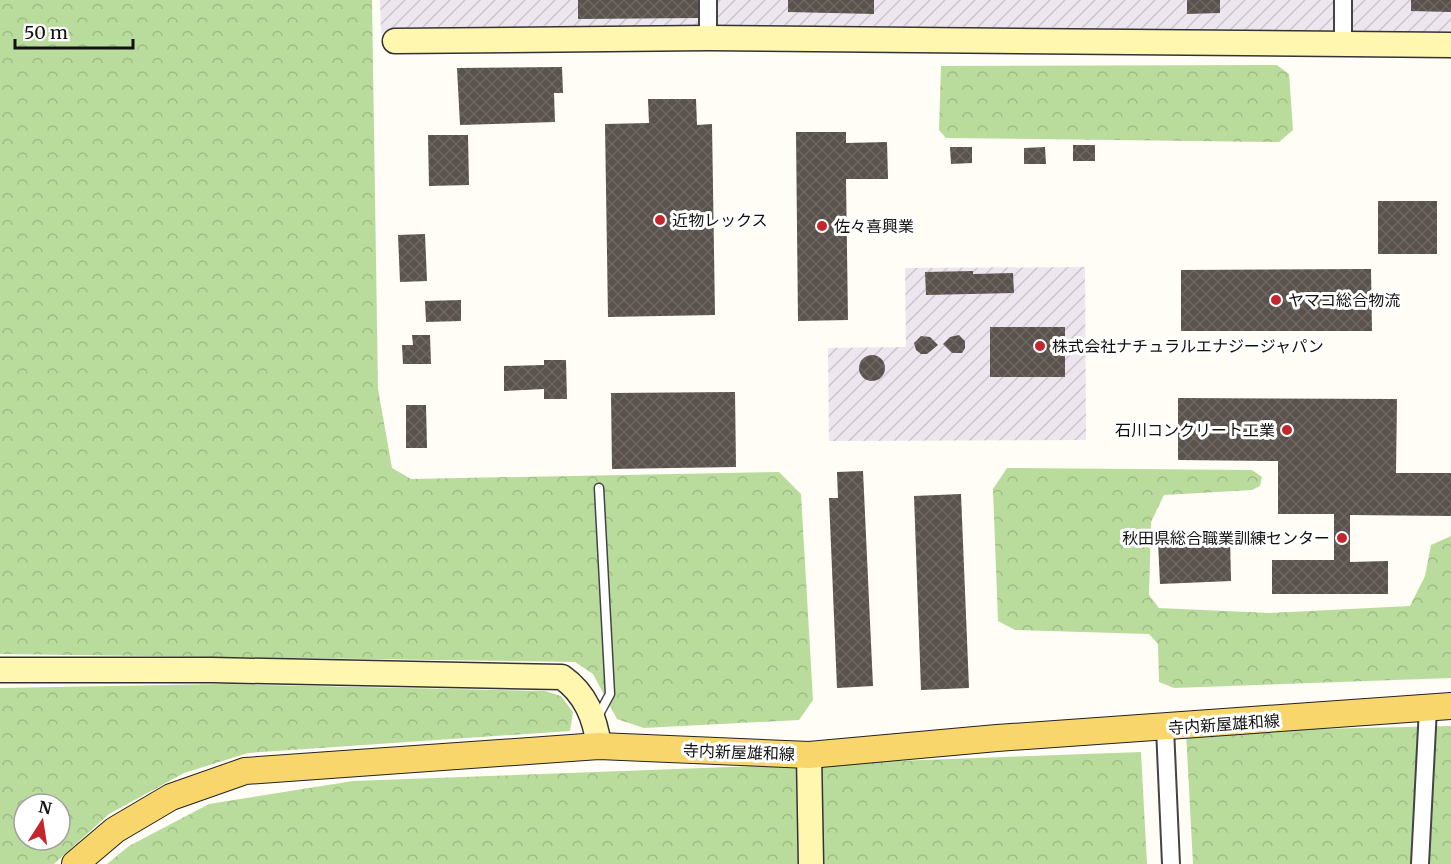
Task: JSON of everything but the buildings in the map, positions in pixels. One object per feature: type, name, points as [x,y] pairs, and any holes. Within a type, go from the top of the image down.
[{"type":"main road","name":"寺内新屋雄和線","points":[[75,864],[115,830],[171,797],[245,771],[599,746],[809,755],[997,738],[1443,708]]},
{"type":"street","points":[[708,0],[708,38]]},
{"type":"street","points":[[1343,0],[1343,44]]},
{"type":"street","points":[[394,41],[708,38],[1451,45]]},
{"type":"street","points":[[0,670],[212,670],[562,678],[575,686],[596,720],[599,746]]},
{"type":"street","points":[[1420,864],[1443,708]]},
{"type":"street","points":[[1165,728],[1171,864]]},
{"type":"street","points":[[809,755],[811,864]]},
{"type":"lane","points":[[596,720],[610,694],[599,488]]},
{"type":"shaded area","points":[[380,0],[1451,0],[1451,38],[381,33]]},
{"type":"shaded area","points":[[1085,267],[1086,440],[829,441],[828,348],[906,347],[905,268]]},
{"type":"green space","points":[[0,0],[372,0],[378,389],[392,468],[411,479],[779,472],[801,494],[813,700],[799,720],[644,728],[617,719],[593,674],[575,662],[0,654]]},
{"type":"green space","points":[[1277,65],[1289,74],[1293,130],[1279,142],[946,138],[939,130],[941,66]]},
{"type":"green space","points":[[1007,468],[1252,470],[1262,477],[1260,486],[1252,490],[1164,495],[1151,522],[1149,595],[1159,608],[1270,613],[1410,606],[1425,576],[1431,545],[1451,536],[1451,678],[1174,688],[1159,682],[1158,644],[1149,634],[1015,630],[998,621],[993,489]]},
{"type":"green space","points":[[223,684],[545,691],[561,696],[573,712],[570,731],[248,753],[184,773],[109,814],[72,848],[72,792],[12,792],[12,852],[67,852],[54,864],[0,864],[0,688]]},
{"type":"green space","points":[[1451,726],[1451,864],[1193,864],[1186,732]]},
{"type":"green space","points":[[1141,752],[1147,864],[107,864],[129,846],[209,804],[353,781]]},
{"type":"place","name":"近物レックス","points":[[660,220]]},
{"type":"place","name":"佐々喜興業","points":[[822,226]]},
{"type":"place","name":"ヤマコ総合物流","points":[[1276,300]]},
{"type":"place","name":"株式会社ナチュラルエナジージャパン","points":[[1040,346]]},
{"type":"place","name":"石川コンクリート工業","points":[[1287,430]]},
{"type":"place","name":"秋田県総合職業訓練センター","points":[[1342,538]]}]
